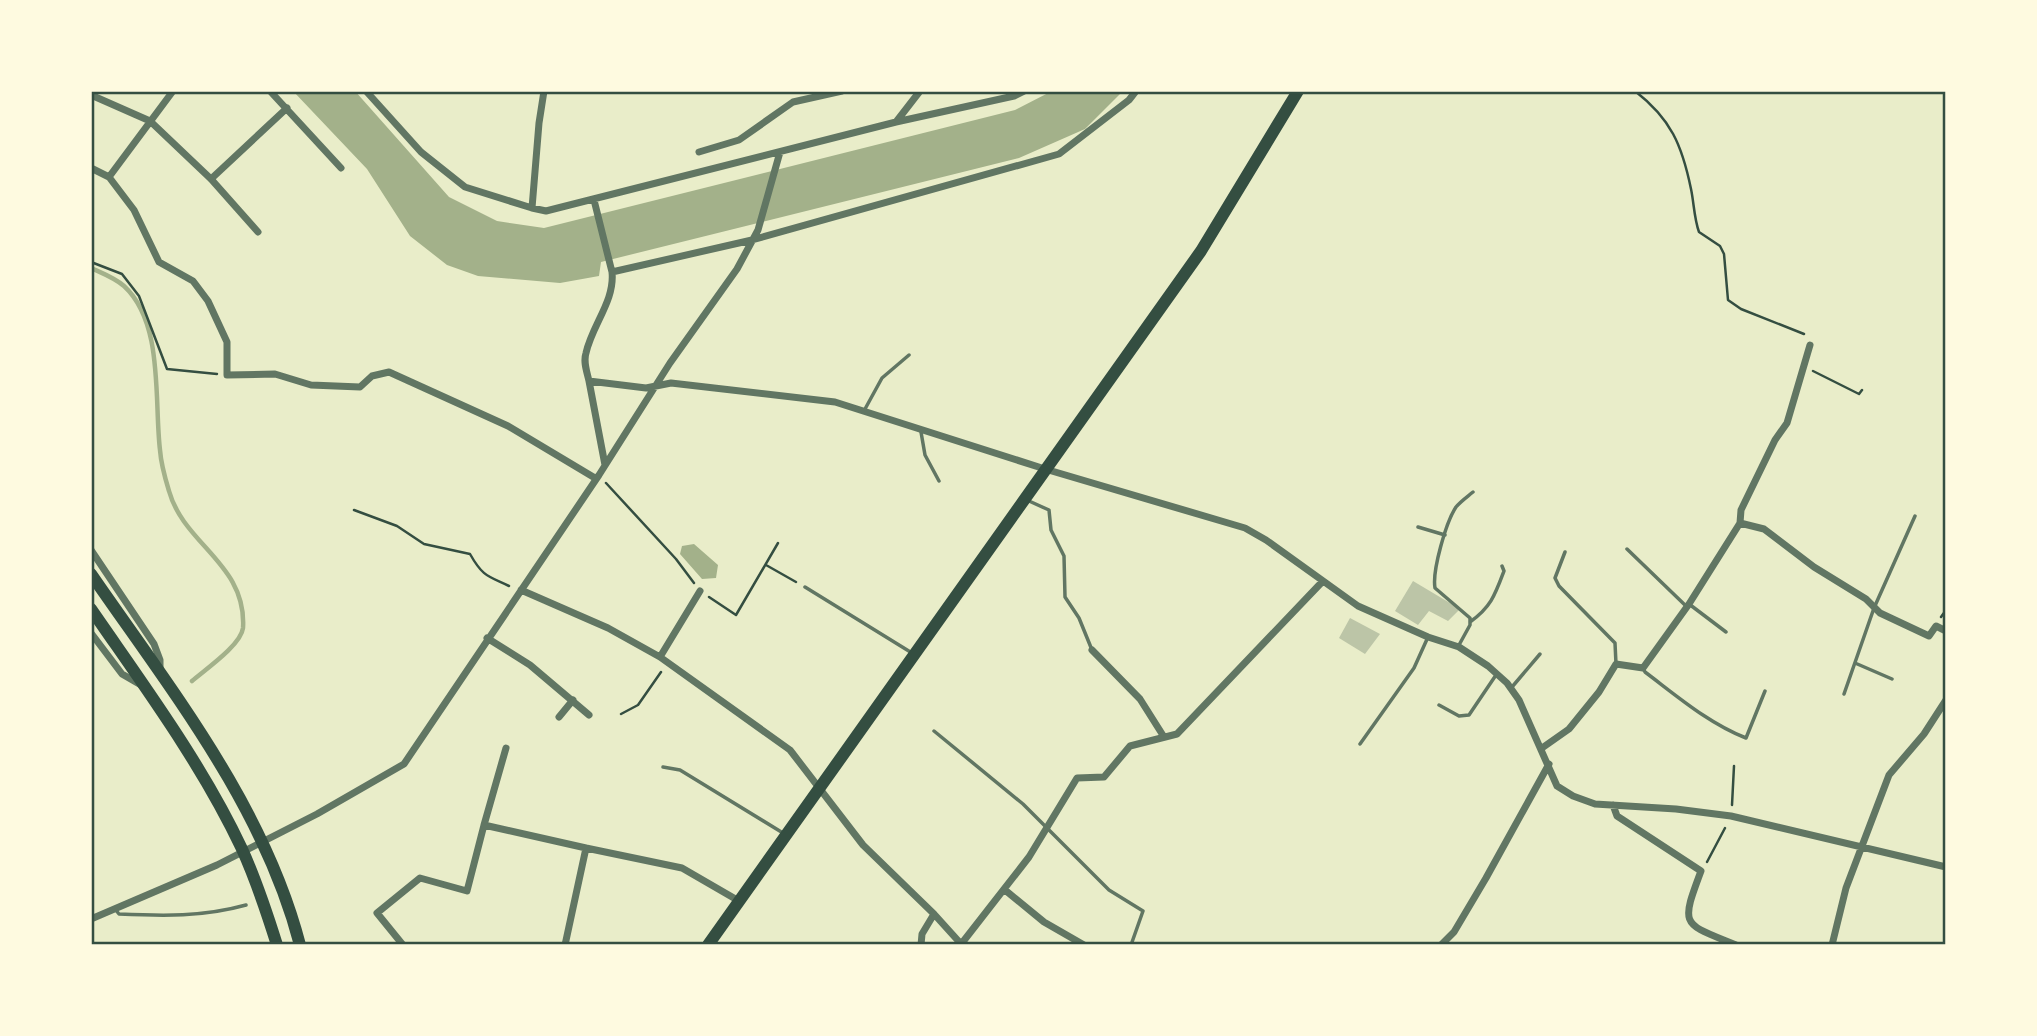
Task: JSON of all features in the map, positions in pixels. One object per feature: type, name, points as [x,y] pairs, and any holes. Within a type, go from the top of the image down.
[{"type":"highway","points":[[708,945],[1201,251],[1298,91]]},
{"type":"highway","points":[[91,574],[228,777],[276,872],[300,945]]},
{"type":"highway","points":[[91,609],[212,793],[243,852],[277,945]]},
{"type":"street","points":[[109,177],[173,91]]},
{"type":"street","points":[[270,91],[341,168]]},
{"type":"street","points":[[366,91],[421,152],[465,187],[546,211],[595,203],[896,122],[1014,96],[1024,91]]},
{"type":"street","points":[[532,208],[544,91]]},
{"type":"street","points":[[699,152],[739,140],[793,103],[842,91]]},
{"type":"street","points":[[896,122],[920,91]]},
{"type":"street","points":[[612,272],[752,240],[1059,154],[1129,100],[1136,91]]},
{"type":"street","points":[[91,95],[150,121],[211,179],[258,232]]},
{"type":"street","points":[[211,179],[287,108]]},
{"type":"street","points":[[91,919],[243,852],[317,814],[404,764],[737,268],[758,230],[780,154]]},
{"type":"street","points":[[91,168],[109,177],[134,210],[159,262],[193,281],[208,301],[227,342],[227,375],[275,374],[311,385],[359,387],[372,376],[389,372],[508,426],[597,477]]},
{"type":"street","points":[[595,203],[613,285],[586,352],[585,365],[605,465]]},
{"type":"street","points":[[1542,748],[1569,729],[1599,692],[1616,664],[1643,668],[1688,605],[1740,523],[1741,510],[1775,439],[1787,423],[1810,345]]},
{"type":"street","points":[[589,381],[646,388],[671,383],[835,402],[1045,469],[1245,528],[1358,606],[1428,637],[1459,646],[1497,674],[1519,700],[1557,786],[1573,796],[1595,804],[1676,809],[1731,816],[1946,867]]},
{"type":"street","points":[[1740,523],[1764,529],[1814,567],[1866,599],[1880,613],[1929,636],[1936,626],[1946,631]]},
{"type":"street","points":[[91,550],[154,644],[160,660],[160,674]]},
{"type":"street","points":[[520,591],[608,628],[660,656],[790,750],[863,845],[962,944],[1048,829],[1077,778],[1104,777],[1130,746],[1177,734],[1322,582]]},
{"type":"street","points":[[660,656],[700,591]]},
{"type":"street","points":[[91,633],[122,674],[142,685]]},
{"type":"street","points":[[487,638],[530,665],[589,715]]},
{"type":"street","points":[[1092,650],[1140,699],[1164,737]]},
{"type":"street","points":[[559,717],[573,700]]},
{"type":"street","points":[[1832,945],[1846,888],[1889,775],[1924,734],[1946,700]]},
{"type":"street","points":[[403,945],[377,913],[420,878],[467,891],[506,748]]},
{"type":"street","points":[[1441,945],[1454,932],[1549,764]]},
{"type":"street","points":[[1613,805],[1617,816],[1702,871],[1692,897],[1688,919],[1691,925],[1701,931],[1736,945]]},
{"type":"street","points":[[484,825],[682,869],[739,901]]},
{"type":"street","points":[[565,945],[586,848]]},
{"type":"street","points":[[1005,890],[1044,922],[1084,945]]},
{"type":"street","points":[[920,945],[922,934],[934,914]]},
{"type":"lane","points":[[864,411],[882,379],[909,355]]},
{"type":"lane","points":[[922,429],[920,435],[925,455],[939,481]]},
{"type":"lane","points":[[1470,622],[1464,612],[1435,588],[1434,576],[1455,508],[1473,492]]},
{"type":"lane","points":[[1024,498],[1035,506],[1049,510],[1051,530],[1064,556],[1065,597],[1079,618],[1092,650]]},
{"type":"lane","points":[[1844,694],[1874,608],[1915,516]]},
{"type":"lane","points":[[1418,527],[1445,535]]},
{"type":"lane","points":[[1627,549],[1688,605],[1726,632]]},
{"type":"lane","points":[[1566,552],[1555,578],[1559,586],[1615,643],[1616,664]]},
{"type":"lane","points":[[1459,646],[1470,622],[1482,613],[1493,599],[1504,571],[1502,566]]},
{"type":"lane","points":[[806,587],[914,654]]},
{"type":"lane","points":[[1360,744],[1414,668],[1428,637]]},
{"type":"lane","points":[[1511,688],[1540,654]]},
{"type":"lane","points":[[1855,663],[1892,679]]},
{"type":"lane","points":[[1643,668],[1709,719],[1746,738],[1765,691]]},
{"type":"lane","points":[[1439,705],[1459,716],[1468,715],[1497,674]]},
{"type":"lane","points":[[934,731],[1023,804],[1109,890],[1143,911],[1131,945]]},
{"type":"lane","points":[[663,767],[680,770],[785,835]]},
{"type":"lane","points":[[115,909],[119,914],[194,916],[246,905]]},
{"type":"path","points":[[1635,91],[1665,118],[1672,130],[1691,187],[1699,232],[1720,246],[1724,254],[1728,300],[1741,309],[1807,336],[1810,345]]},
{"type":"path","points":[[91,262],[122,275],[139,296],[167,369],[227,375]]},
{"type":"path","points":[[1804,366],[1859,394],[1862,390]]},
{"type":"path","points":[[597,477],[676,559],[700,591],[736,615],[778,543]]},
{"type":"path","points":[[354,510],[397,526],[424,544],[470,554],[487,577],[520,591]]},
{"type":"path","points":[[766,565],[806,587]]},
{"type":"path","points":[[621,714],[638,705],[668,662]]},
{"type":"shaded area","points":[[293,91],[355,91],[449,197],[497,221],[544,228],[1015,110],[1052,91],[1123,91],[1085,129],[1019,158],[601,262],[599,276],[560,283],[478,276],[447,265],[410,236],[367,169]]},
{"type":"shaded area","points":[[694,544],[718,565],[716,578],[702,579],[680,554],[682,546]]},
{"type":"building","points":[[1413,581],[1460,609],[1448,621],[1429,611],[1418,625],[1395,611]]},
{"type":"building","points":[[1350,618],[1380,634],[1365,654],[1339,638]]},
{"type":"waterway","points":[[91,268],[124,286],[137,302],[146,320],[155,363],[163,471],[169,491],[187,526],[225,571],[242,606],[241,635],[222,656],[192,681]]}]
